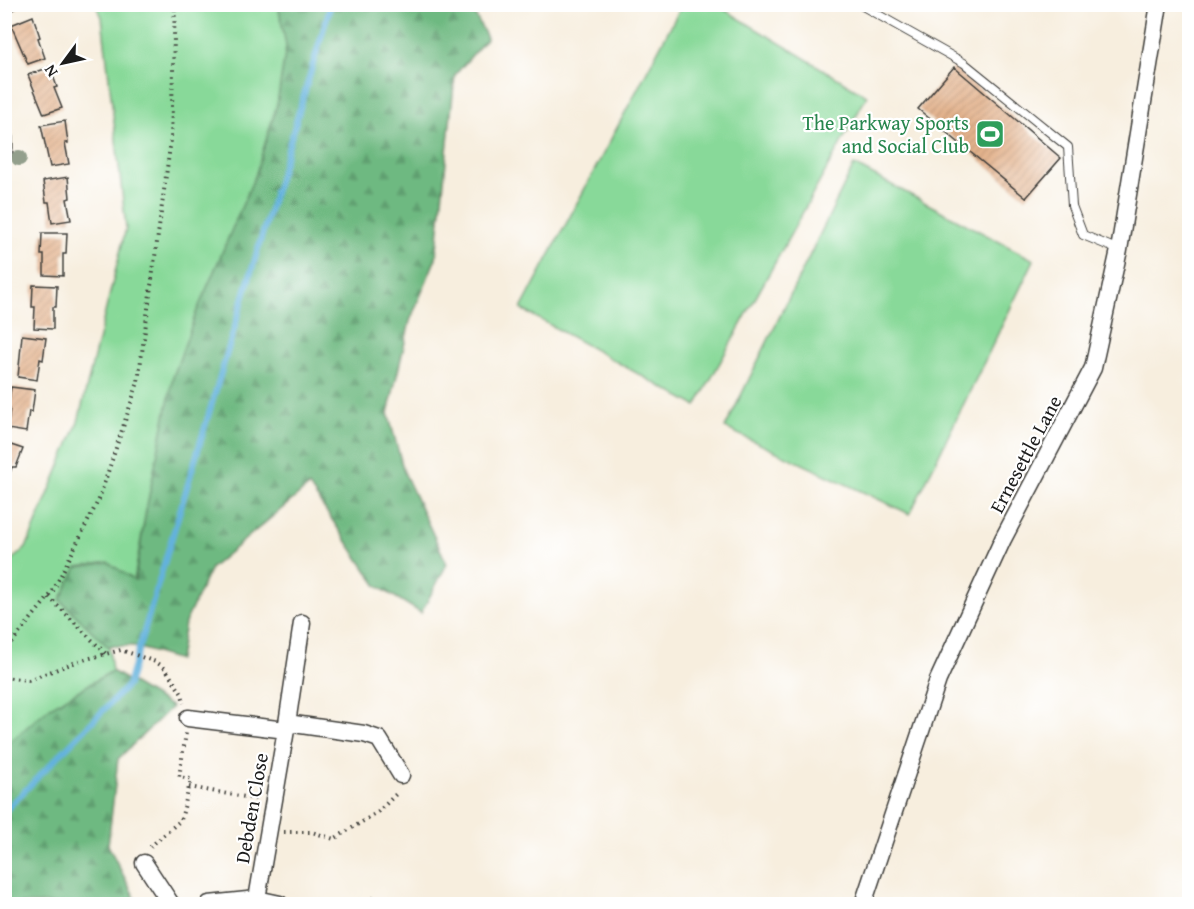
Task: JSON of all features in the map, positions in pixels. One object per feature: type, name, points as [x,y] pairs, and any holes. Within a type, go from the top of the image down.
[{"type":"street","name":"Ernesettle Lane","points":[[863,904],[938,680],[1003,539],[1094,368],[1119,250],[1159,4]]},
{"type":"street","points":[[4,137],[4,152]]},
{"type":"street","name":"Debden Close","points":[[257,899],[287,727],[302,623]]},
{"type":"street","points":[[188,718],[364,734],[379,739],[401,775]]},
{"type":"street","points":[[144,863],[171,904]]},
{"type":"street","points":[[213,904],[257,899],[280,904]]},
{"type":"lane","points":[[858,4],[964,63],[1068,147],[1072,206],[1083,235],[1119,250]]},
{"type":"path","points":[[4,652],[49,597],[99,500],[138,382],[171,139],[175,4]]},
{"type":"path","points":[[49,597],[106,654]]},
{"type":"path","points":[[4,677],[28,680],[79,661],[121,650],[156,662],[165,668],[182,694],[188,718],[179,777],[191,779],[181,820],[151,846],[144,863]]},
{"type":"path","points":[[269,832],[312,832],[334,839],[378,812],[399,790],[401,775]]},
{"type":"path","points":[[189,787],[274,802]]},
{"type":"path","points":[[363,904],[373,897]]},
{"type":"path","points":[[299,904],[300,900],[333,904]]},
{"type":"green space","points":[[96,5],[278,5],[286,46],[277,104],[256,173],[196,313],[173,377],[134,580],[108,562],[77,567],[60,600],[109,648],[112,671],[50,707],[5,746],[5,565],[26,548],[78,422],[126,228],[102,17]]},
{"type":"green space","points":[[278,5],[470,5],[487,38],[455,75],[436,258],[410,321],[388,413],[404,472],[447,564],[421,613],[377,586],[309,486],[211,568],[185,623],[179,660],[133,646],[107,646],[60,600],[76,567],[108,562],[135,580],[146,510],[173,377],[196,313],[256,173],[277,104],[286,46]]},
{"type":"green space","points":[[682,5],[717,5],[867,96],[696,406],[521,309]]},
{"type":"green space","points":[[854,165],[1034,260],[910,514],[725,428]]},
{"type":"green space","points":[[112,671],[172,707],[118,759],[108,845],[138,904],[5,904],[4,746],[50,707]]},
{"type":"building","points":[[4,4],[24,4],[4,14]]},
{"type":"building","points":[[33,16],[45,58],[28,64],[11,25]]},
{"type":"building","points":[[50,67],[57,87],[54,88],[62,108],[44,114],[28,75]]},
{"type":"building","name":"The Parkway Sports and Social Club","points":[[954,67],[1061,158],[1026,198],[918,109]]},
{"type":"building","points":[[65,121],[68,143],[65,143],[69,164],[50,167],[41,125]]},
{"type":"building","points":[[68,177],[70,198],[67,199],[71,220],[52,223],[43,181]]},
{"type":"building","points":[[42,233],[67,233],[66,254],[63,254],[63,276],[44,275],[44,255],[41,255]]},
{"type":"building","points":[[33,285],[57,286],[56,307],[53,307],[53,329],[34,328]]},
{"type":"building","points":[[22,335],[46,338],[37,380],[18,377]]},
{"type":"building","points":[[11,387],[35,390],[26,432],[7,429]]},
{"type":"building","points":[[5,443],[23,449],[16,467],[12,467],[5,488]]},
{"type":"waterway","points":[[4,812],[128,685],[331,4]]},
{"type":"place","name":"The Parkway Sports and Social Club","points":[[990,134]]}]
